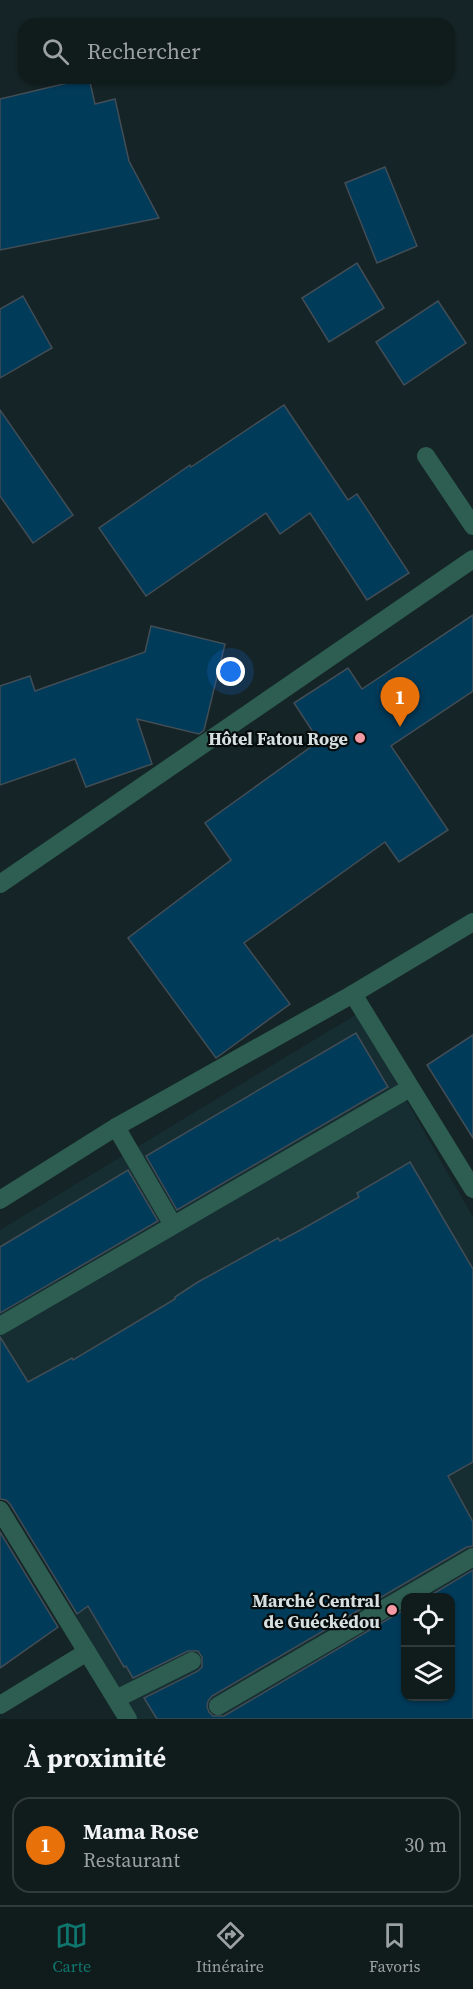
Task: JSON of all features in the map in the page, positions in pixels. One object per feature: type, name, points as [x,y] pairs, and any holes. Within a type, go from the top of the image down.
[{"type":"street","points":[[426,456],[473,526]]},
{"type":"street","points":[[0,884],[473,559]]},
{"type":"street","points":[[0,1200],[116,1127],[353,994],[473,922]]},
{"type":"street","points":[[353,994],[473,1189]]},
{"type":"street","points":[[0,1326],[410,1088]]},
{"type":"street","points":[[116,1127],[173,1225]]},
{"type":"street","points":[[0,1510],[129,1719]]},
{"type":"street","points":[[218,1706],[473,1557]]},
{"type":"street","points":[[0,1705],[87,1652]]},
{"type":"street","points":[[116,1699],[192,1661]]},
{"type":"shaded area","points":[[357,1014],[473,1217],[473,1719],[135,1719],[0,1481],[0,1230]]},
{"type":"building","points":[[64,84],[90,84],[95,104],[115,99],[129,161],[159,218],[0,250],[0,99]]},
{"type":"building","points":[[385,167],[417,246],[377,263],[345,183]]},
{"type":"building","points":[[357,263],[384,308],[329,342],[302,298]]},
{"type":"building","points":[[23,296],[52,348],[0,378],[0,309]]},
{"type":"building","points":[[438,301],[466,343],[404,385],[376,342]]},
{"type":"building","points":[[284,405],[348,500],[357,494],[409,573],[367,600],[310,513],[280,534],[266,513],[146,596],[99,528],[190,465],[191,467]]},
{"type":"building","points":[[0,410],[73,515],[33,543],[0,496]]},
{"type":"building","points":[[473,615],[473,691],[391,746],[448,830],[399,862],[385,842],[244,943],[290,1004],[216,1058],[128,938],[231,860],[205,823],[319,741],[294,703],[348,668],[362,689]]},
{"type":"building","points":[[151,626],[225,644],[204,730],[199,734],[137,719],[152,764],[86,787],[75,759],[0,785],[0,686],[30,676],[35,691],[145,652]]},
{"type":"building","points":[[356,1033],[388,1087],[177,1210],[146,1156]]},
{"type":"building","points":[[473,1035],[473,1138],[427,1065]]},
{"type":"building","points":[[410,1162],[473,1269],[473,1462],[448,1476],[473,1522],[473,1546],[467,1547],[212,1696],[207,1707],[213,1716],[224,1716],[401,1611],[401,1701],[455,1701],[455,1593],[434,1593],[473,1570],[473,1719],[157,1719],[144,1698],[198,1671],[202,1667],[202,1657],[198,1651],[188,1651],[133,1678],[126,1666],[124,1667],[88,1606],[77,1614],[10,1504],[0,1499],[0,1337],[28,1382],[72,1358],[73,1360],[175,1299],[198,1282],[278,1238],[280,1241],[359,1197],[357,1193]]},
{"type":"building","points":[[128,1170],[158,1221],[0,1313],[0,1247]]},
{"type":"building","points":[[0,1532],[58,1627],[0,1668]]},
{"type":"place","name":"Mama Rose","points":[[400,727]]},
{"type":"place","name":"Hôtel Fatou Roge","points":[[360,738]]},
{"type":"place","name":"Marché Central de Guéckédou","points":[[392,1610]]}]
